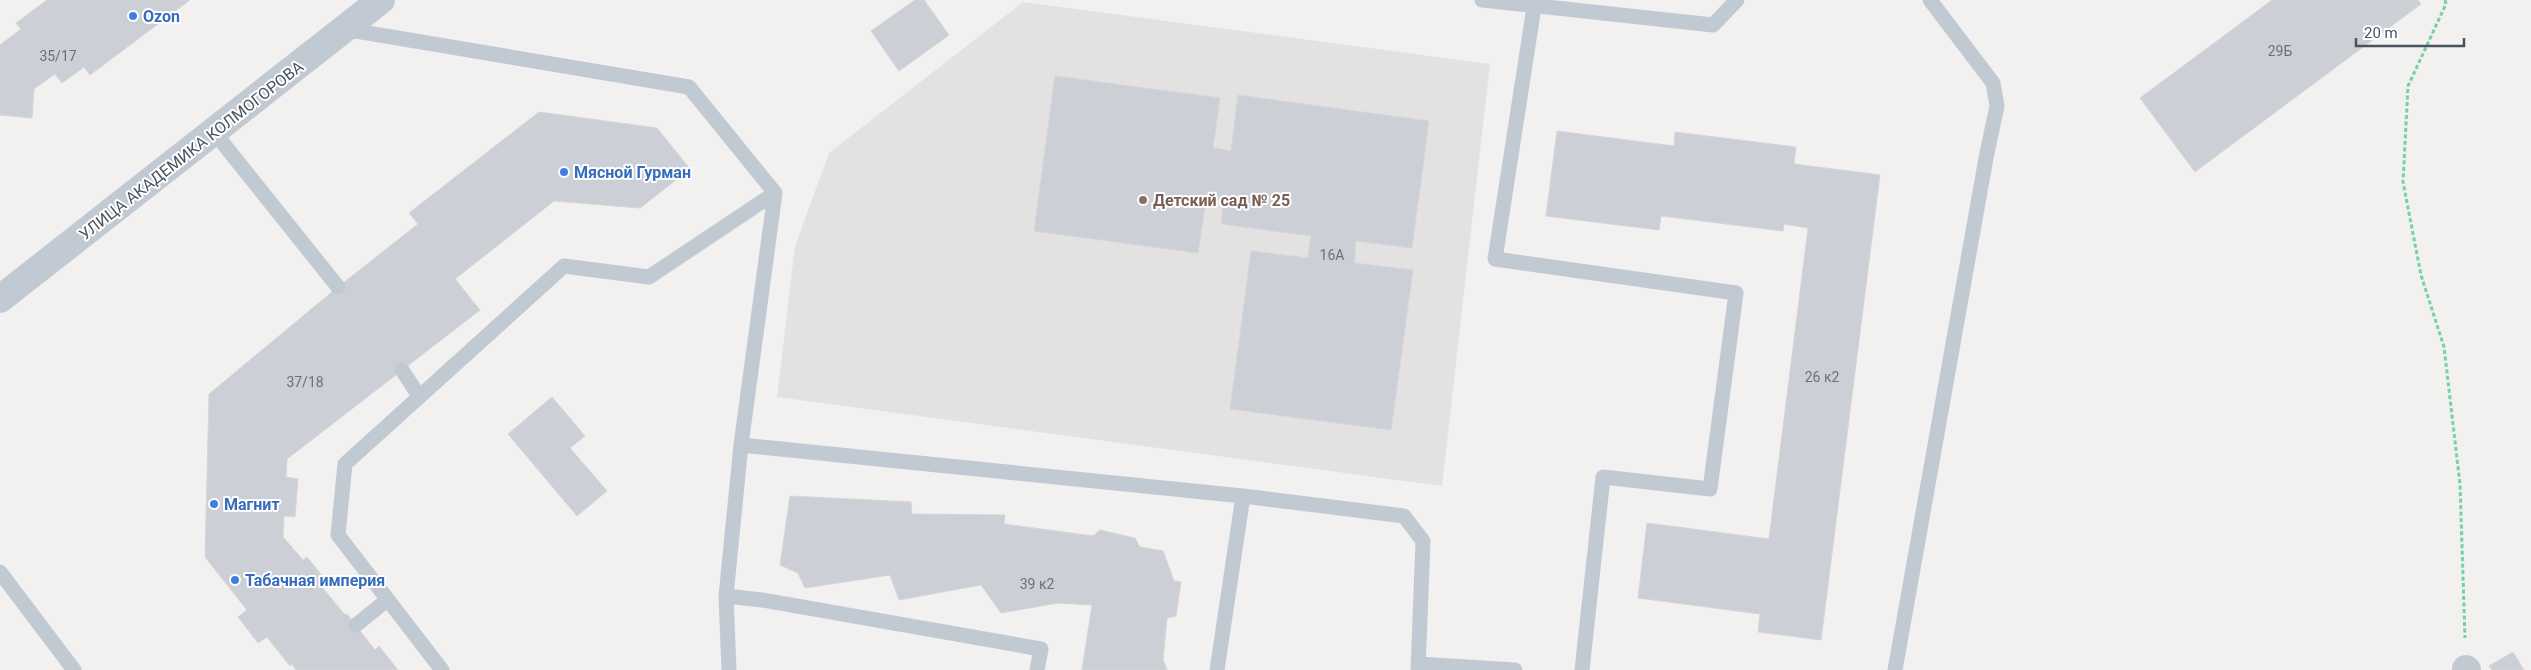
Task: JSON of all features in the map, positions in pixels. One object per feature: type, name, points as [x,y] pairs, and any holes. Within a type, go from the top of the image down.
[{"type":"street","name":"УЛИЦА АКАДЕМИКА КОЛМОГОРОВА","points":[[0,299],[381,0]]},
{"type":"lane","points":[[1482,0],[1713,25],[1736,0]]},
{"type":"lane","points":[[1895,670],[1986,158],[1997,106],[1993,83],[1930,0]]},
{"type":"lane","points":[[1534,7],[1495,259],[1736,293],[1710,489],[1603,477],[1582,670]]},
{"type":"lane","points":[[344,30],[689,87],[774,194],[741,445],[726,596],[729,670]]},
{"type":"lane","points":[[214,132],[338,287]]},
{"type":"lane","points":[[442,670],[338,535],[345,464],[564,266],[649,277],[774,194]]},
{"type":"lane","points":[[402,370],[419,396]]},
{"type":"lane","points":[[741,445],[1243,496],[1404,516],[1423,542],[1419,667],[1515,670]]},
{"type":"lane","points":[[1218,670],[1243,496]]},
{"type":"lane","points":[[0,572],[74,670]]},
{"type":"lane","points":[[726,596],[762,600],[1041,648],[1037,670]]},
{"type":"lane","points":[[356,625],[387,600]]},
{"type":"path","points":[[2445,0],[2446,4],[2408,86],[2403,182],[2421,274],[2444,347],[2460,484],[2466,669]]},
{"type":"shaded area","name":"Детский сад № 25","points":[[1023,2],[1490,64],[1442,486],[777,397],[795,246],[829,153]]},
{"type":"building","points":[[47,0],[190,0],[90,75],[84,67],[62,83],[55,74],[34,89],[32,118],[0,115],[0,45],[21,29],[16,23]]},
{"type":"building","points":[[915,0],[924,0],[949,35],[899,71],[871,31]]},
{"type":"building","points":[[2272,0],[2418,0],[2421,4],[2195,172],[2140,98]]},
{"type":"building","points":[[1055,76],[1220,98],[1213,148],[1231,151],[1238,95],[1429,121],[1412,248],[1356,241],[1354,263],[1413,270],[1391,430],[1230,409],[1251,251],[1308,258],[1311,236],[1221,224],[1224,201],[1206,199],[1198,253],[1034,231]]},
{"type":"building","points":[[539,112],[657,128],[690,169],[640,208],[554,201],[455,279],[480,310],[287,459],[286,477],[298,479],[295,517],[284,516],[283,537],[303,560],[307,557],[328,583],[322,587],[345,615],[347,614],[375,650],[379,646],[398,670],[296,670],[292,664],[290,666],[267,637],[258,643],[238,617],[247,610],[205,557],[209,394],[338,287],[418,224],[409,213]]},
{"type":"building","points":[[1557,131],[1674,146],[1675,132],[1796,147],[1794,164],[1880,175],[1821,640],[1758,632],[1760,614],[1638,598],[1647,523],[1769,539],[1808,228],[1784,224],[1783,231],[1661,216],[1659,230],[1546,216]]},
{"type":"building","points":[[552,397],[585,436],[570,448],[607,491],[577,516],[508,434]]},
{"type":"building","points":[[790,496],[911,502],[912,514],[1005,515],[1004,524],[1093,536],[1100,530],[1135,538],[1140,547],[1163,551],[1174,581],[1181,582],[1176,616],[1167,618],[1163,659],[1167,670],[1082,670],[1092,605],[1058,603],[1001,613],[981,585],[899,600],[890,575],[805,588],[798,573],[780,565]]},
{"type":"building","points":[[2513,652],[2524,670],[2492,670],[2489,666]]},
{"type":"place","name":"Ozon","points":[[133,16]]},
{"type":"place","name":"Мясной Гурман","points":[[564,172]]},
{"type":"place","name":"Детский сад № 25","points":[[1143,200]]},
{"type":"place","name":"Магнит","points":[[214,504]]},
{"type":"place","name":"Табачная империя","points":[[235,580]]}]
